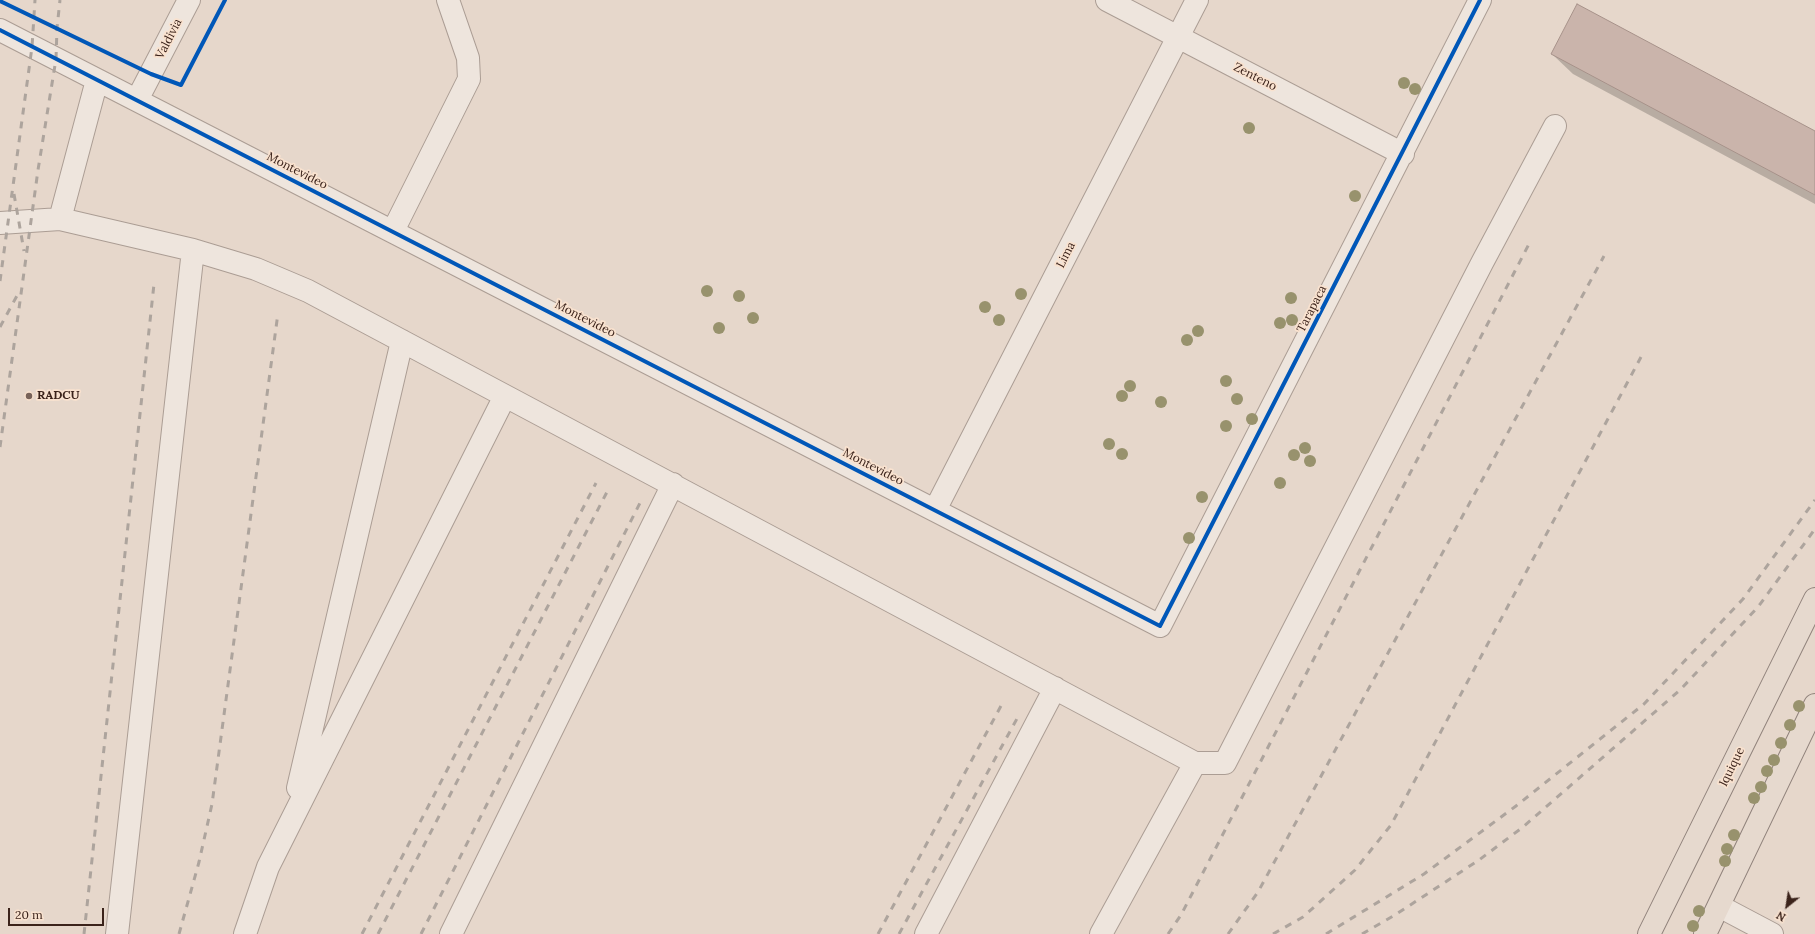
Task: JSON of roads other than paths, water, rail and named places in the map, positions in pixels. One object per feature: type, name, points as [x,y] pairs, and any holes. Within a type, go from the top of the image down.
[{"type":"main road","name":"Iquique","points":[[1649,934],[1815,599]]},
{"type":"main road","points":[[1705,934],[1815,705]]},
{"type":"street","name":"Valdivia","points":[[137,100],[189,0]]},
{"type":"street","points":[[392,231],[469,79],[468,58],[448,0]]},
{"type":"street","name":"Zenteno","points":[[1107,0],[1403,154]]},
{"type":"street","name":"Lima","points":[[935,510],[1197,0]]},
{"type":"street","name":"Tarapaca","points":[[1160,626],[1403,154],[1480,0]]},
{"type":"street","name":"Montevideo","points":[[0,30],[1160,626]]},
{"type":"street","points":[[60,219],[97,80]]},
{"type":"street","points":[[0,224],[60,219],[193,250],[256,269],[308,291],[1195,762],[1225,763],[1479,270],[1555,126]]},
{"type":"street","points":[[117,934],[193,250]]},
{"type":"street","points":[[290,822],[402,341]]},
{"type":"street","points":[[245,934],[268,867],[505,396]]},
{"type":"street","points":[[451,934],[673,484]]},
{"type":"street","points":[[926,934],[1055,688]]},
{"type":"street","points":[[1101,934],[1195,762]]},
{"type":"street","points":[[1719,906],[1772,934]]},
{"type":"railway","points":[[0,281],[32,47],[35,0]]},
{"type":"railway","points":[[0,447],[38,170],[56,59],[60,0]]},
{"type":"railway","points":[[14,194],[24,251]]},
{"type":"railway","points":[[1168,934],[1181,915],[1529,244]]},
{"type":"railway","points":[[1228,934],[1258,892],[1604,256]]},
{"type":"railway","points":[[84,934],[154,284]]},
{"type":"railway","points":[[0,327],[19,292]]},
{"type":"railway","points":[[179,934],[199,862],[212,804],[278,313]]},
{"type":"railway","points":[[1273,934],[1303,917],[1355,870],[1391,825],[1641,357]]},
{"type":"railway","points":[[362,934],[596,483]]},
{"type":"railway","points":[[378,934],[608,490]]},
{"type":"railway","points":[[1326,934],[1424,874],[1516,806],[1644,704],[1743,599],[1815,500]]},
{"type":"railway","points":[[421,934],[641,501]]},
{"type":"railway","points":[[1362,934],[1395,915],[1479,860],[1523,827],[1680,690],[1758,607],[1815,529]]},
{"type":"railway","points":[[878,934],[1002,704]]},
{"type":"railway","points":[[899,934],[1019,715]]},
{"type":"place","name":"RADCU","points":[[29,396]]}]
